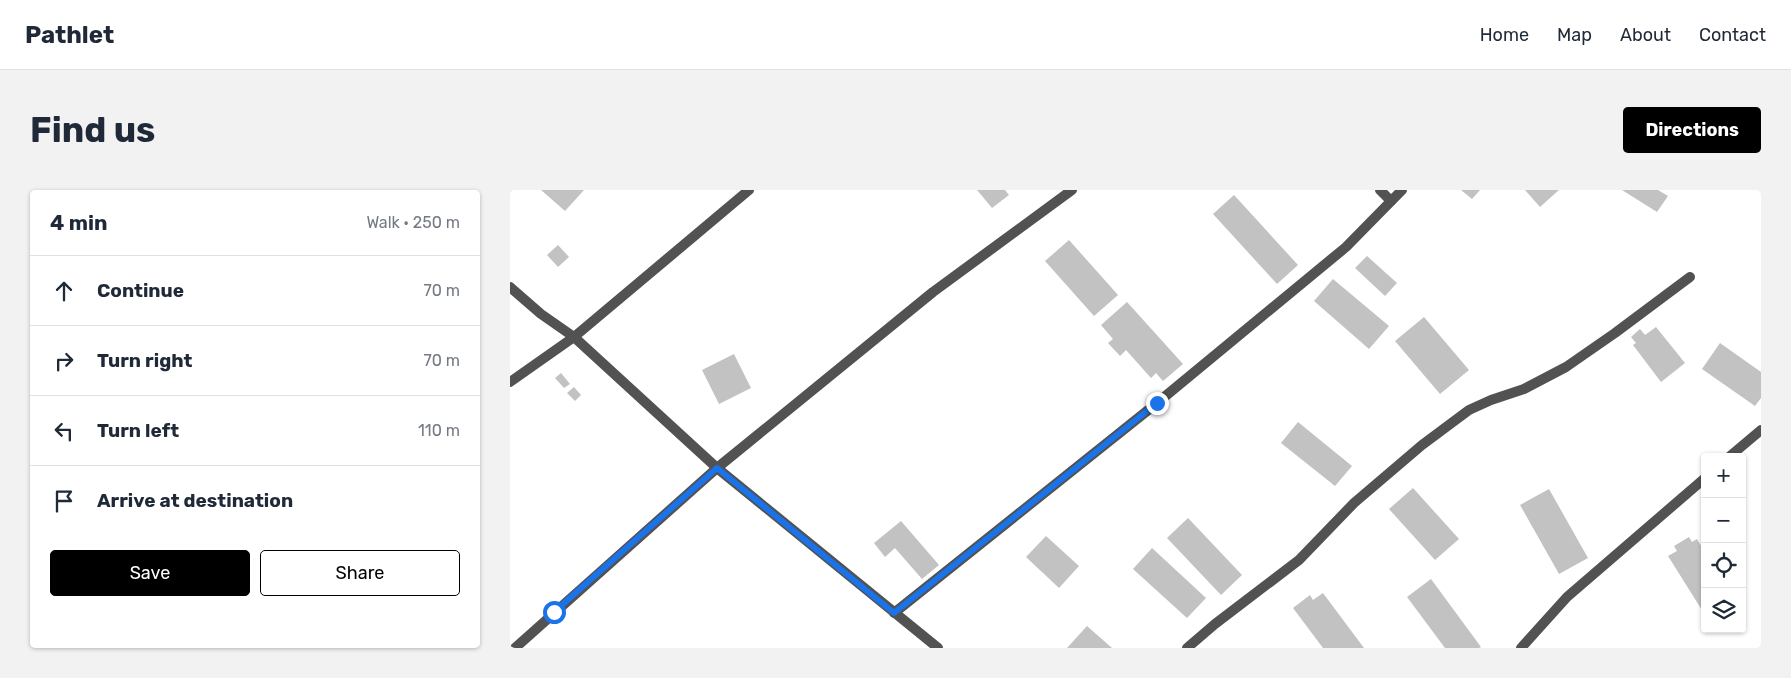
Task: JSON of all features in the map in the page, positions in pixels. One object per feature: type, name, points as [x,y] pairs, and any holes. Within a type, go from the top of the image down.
[{"type":"street","points":[[510,382],[574,337],[749,190]]},
{"type":"street","points":[[515,648],[717,468],[933,292],[1072,190]]},
{"type":"street","points":[[1380,190],[1391,201]]},
{"type":"street","points":[[894,613],[1346,247],[1402,190]]},
{"type":"street","points":[[1187,648],[1215,624],[1300,560],[1354,503],[1422,445],[1469,410],[1524,389],[1566,367],[1690,277]]},
{"type":"street","points":[[510,287],[541,314],[574,337],[717,468],[938,648]]},
{"type":"street","points":[[1734,453],[1761,430]]},
{"type":"street","points":[[1521,648],[1567,597],[1701,481]]},
{"type":"building","points":[[541,190],[584,190],[565,211]]},
{"type":"building","points":[[977,190],[1005,190],[1009,195],[992,208]]},
{"type":"building","points":[[1461,190],[1480,190],[1472,199]]},
{"type":"building","points":[[1525,190],[1559,190],[1540,207]]},
{"type":"building","points":[[1622,190],[1658,190],[1668,196],[1657,212]]},
{"type":"building","points":[[1234,195],[1298,265],[1277,284],[1213,214]]},
{"type":"building","points":[[1069,240],[1118,295],[1094,316],[1045,261]]},
{"type":"building","points":[[558,245],[569,257],[558,267],[547,255]]},
{"type":"building","points":[[1367,256],[1397,283],[1385,296],[1355,268]]},
{"type":"building","points":[[1333,279],[1389,326],[1369,349],[1314,301]]},
{"type":"building","points":[[1127,302],[1183,364],[1163,381],[1156,373],[1151,378],[1126,350],[1120,356],[1108,343],[1113,339],[1101,325]]},
{"type":"building","points":[[1424,317],[1469,370],[1440,394],[1395,341]]},
{"type":"building","points":[[1656,327],[1685,363],[1661,382],[1633,345],[1636,343],[1631,337],[1640,329],[1645,335]]},
{"type":"building","points":[[1720,343],[1761,372],[1761,398],[1755,406],[1702,369]]},
{"type":"building","points":[[734,354],[751,388],[719,404],[702,370]]},
{"type":"building","points":[[561,373],[570,384],[564,388],[555,378]]},
{"type":"building","points":[[574,387],[581,395],[575,401],[567,393]]},
{"type":"building","points":[[1298,422],[1352,466],[1335,486],[1281,443]]},
{"type":"building","points":[[1413,488],[1459,539],[1435,560],[1389,509]]},
{"type":"building","points":[[1549,489],[1588,558],[1559,574],[1520,505]]},
{"type":"building","points":[[1188,518],[1242,575],[1221,595],[1167,538]]},
{"type":"building","points":[[901,521],[939,565],[922,579],[895,548],[885,557],[874,543]]},
{"type":"building","points":[[1046,536],[1079,566],[1059,588],[1026,557]]},
{"type":"building","points":[[1689,537],[1692,542],[1697,539],[1701,546],[1701,609],[1668,556],[1677,551],[1674,546]]},
{"type":"building","points":[[1152,548],[1206,598],[1187,618],[1133,569]]},
{"type":"building","points":[[1431,579],[1481,647],[1445,648],[1407,597]]},
{"type":"building","points":[[1323,593],[1364,648],[1323,648],[1293,608],[1310,595],[1313,600]]},
{"type":"building","points":[[1087,626],[1112,648],[1067,648]]},
{"type":"route","points":[[554,612],[717,468],[894,613],[1157,403]]}]
